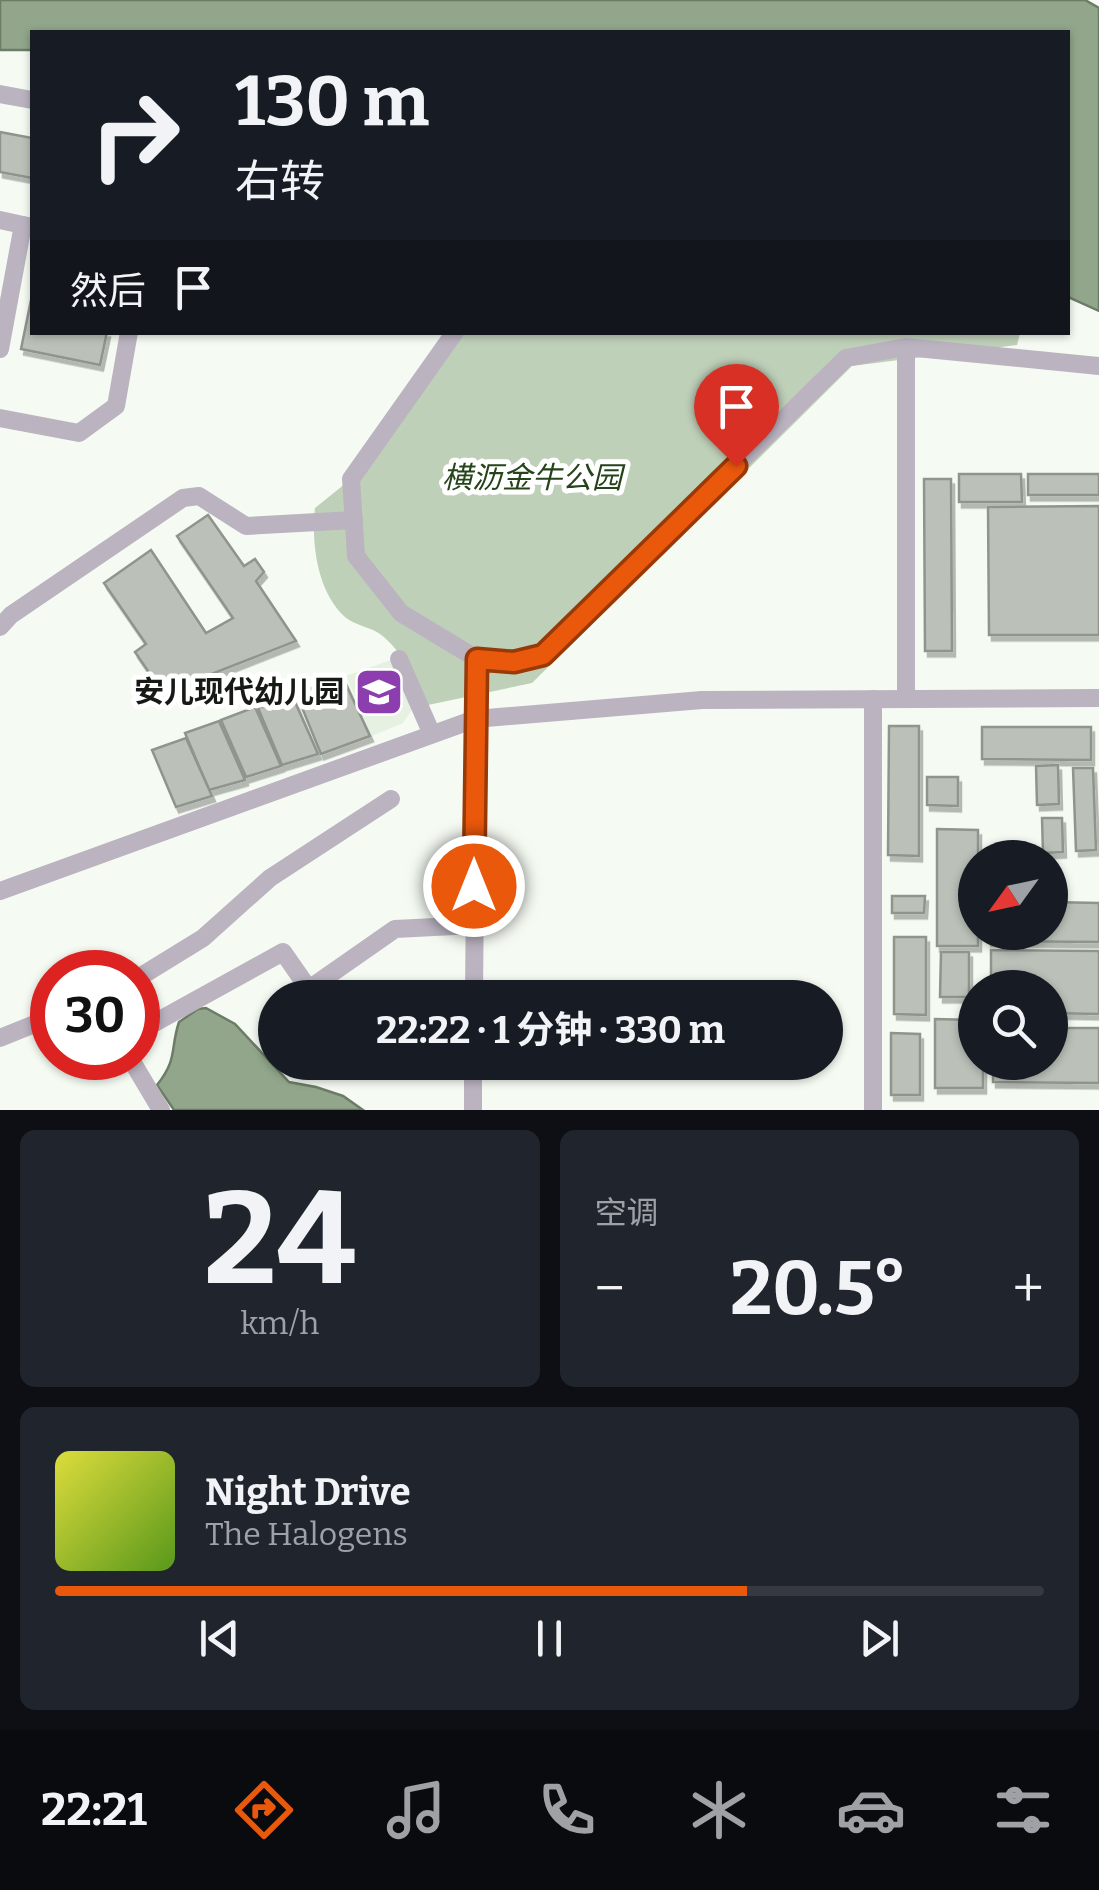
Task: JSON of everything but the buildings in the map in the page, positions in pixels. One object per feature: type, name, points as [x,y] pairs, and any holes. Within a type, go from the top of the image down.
[{"type":"street","points":[[0,94],[30,100]]},
{"type":"street","points":[[0,220],[28,226],[0,348]]},
{"type":"street","points":[[0,418],[80,434],[116,406],[129,335]]},
{"type":"street","points":[[453,335],[352,479],[356,556],[401,613],[477,659],[514,662],[543,655],[846,358],[906,346],[1099,366]]},
{"type":"street","points":[[906,346],[906,699]]},
{"type":"street","points":[[0,627],[11,615],[182,498],[199,496],[246,526],[354,520]]},
{"type":"street","points":[[399,659],[431,732]]},
{"type":"street","points":[[474,980],[477,659]]},
{"type":"street","points":[[0,891],[475,718],[702,700],[1099,698]]},
{"type":"street","points":[[873,700],[874,1110]]},
{"type":"street","points":[[160,964],[203,938],[270,878],[392,799]]},
{"type":"street","points":[[329,980],[395,929],[474,925]]},
{"type":"street","points":[[160,1020],[282,952],[302,980]]},
{"type":"street","points":[[0,1038],[30,1026]]},
{"type":"street","points":[[143,1080],[161,1110]]},
{"type":"street","points":[[473,1110],[474,1080]]},
{"type":"shaded area","points":[[0,0],[1085,0],[1099,8],[1099,311],[1070,298],[1070,30],[30,30],[30,50],[0,50]]},
{"type":"shaded area","name":"安儿现代幼儿园","points":[[393,659],[413,708],[403,723],[372,736],[346,676]]},
{"type":"shaded area","points":[[206,1008],[235,1024],[258,1049],[258,1080],[287,1080],[316,1087],[343,1096],[363,1110],[174,1110],[157,1085],[171,1061],[179,1022]]},
{"type":"green space","name":"横沥金牛公园","points":[[454,335],[1020,335],[1017,345],[852,366],[532,683],[428,705],[408,666],[388,641],[349,620],[336,607],[318,566],[315,508],[351,479]]},
{"type":"place","name":"安儿现代幼儿园","points":[[379,692]]},
{"type":"route","points":[[474,886],[477,659],[514,662],[543,655],[736,466]]}]
